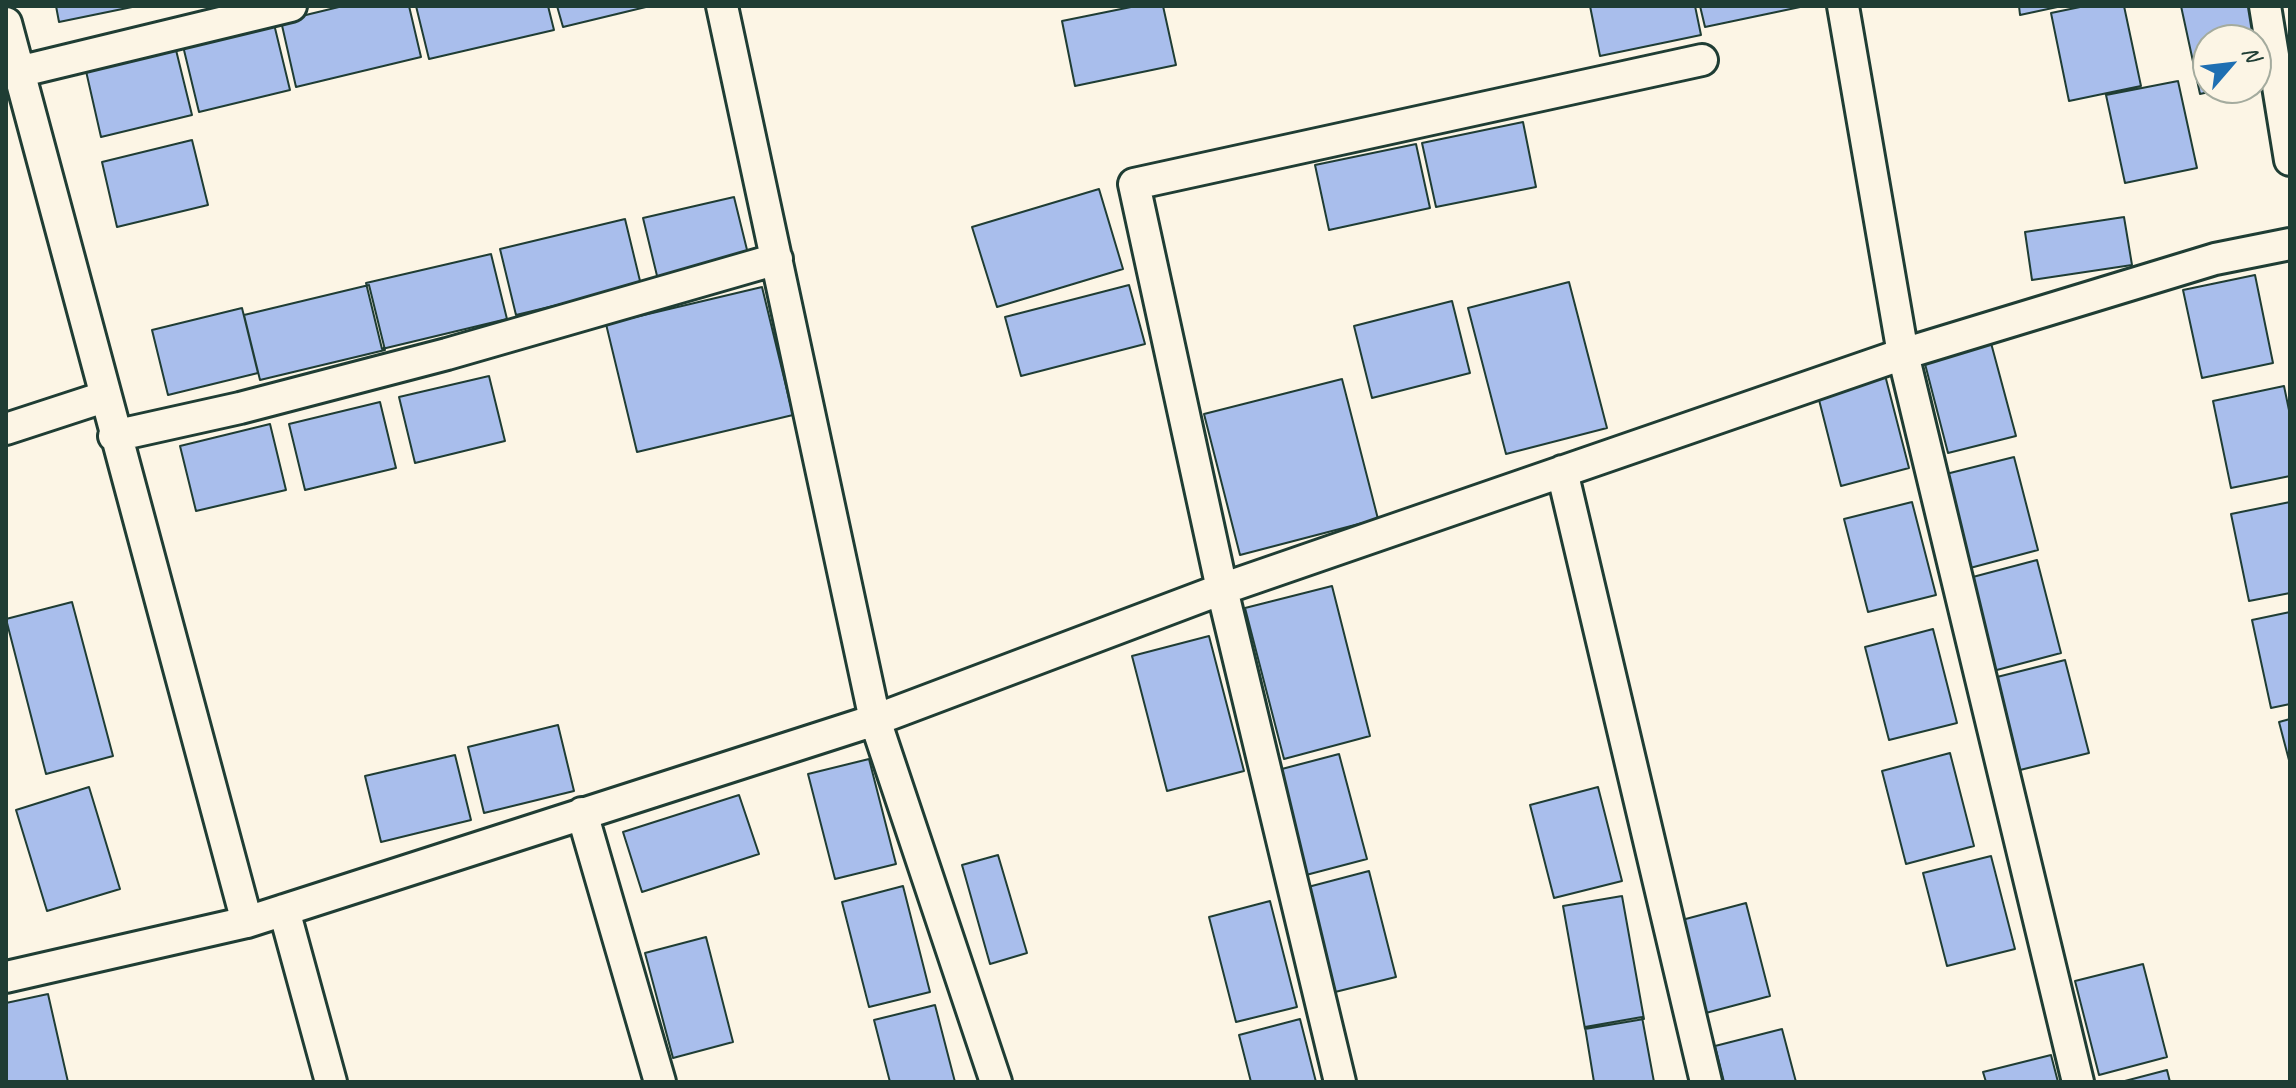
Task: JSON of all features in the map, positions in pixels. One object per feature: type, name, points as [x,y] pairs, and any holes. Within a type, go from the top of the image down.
[{"type":"street","points":[[18,72],[291,6]]},
{"type":"street","points":[[722,6],[875,720],[996,1082]]},
{"type":"street","points":[[1843,6],[1903,354],[2078,1082]]},
{"type":"street","points":[[2265,6],[2290,160]]},
{"type":"street","points":[[6,23],[114,436],[247,922]]},
{"type":"street","points":[[1340,1082],[1222,589],[1134,184],[1702,60]]},
{"type":"street","points":[[6,977],[247,922],[875,720],[1222,589],[1903,354],[2215,259],[2290,244]]},
{"type":"street","points":[[114,436],[240,408],[447,354],[777,259]]},
{"type":"street","points":[[6,429],[104,397]]},
{"type":"street","points":[[1562,471],[1706,1082]]},
{"type":"street","points":[[582,813],[660,1082]]},
{"type":"street","points":[[284,910],[331,1082]]},
{"type":"building","points":[[56,6],[137,6],[59,22]]},
{"type":"building","points":[[343,6],[409,6],[421,57],[296,87],[281,21]]},
{"type":"building","points":[[416,6],[548,6],[554,30],[429,59]]},
{"type":"building","points":[[557,6],[650,6],[563,27]]},
{"type":"building","points":[[1136,6],[1163,6],[1176,65],[1075,86],[1062,21]]},
{"type":"building","points":[[1590,6],[1695,6],[1701,35],[1600,56]]},
{"type":"building","points":[[1700,6],[1805,6],[1705,27]]},
{"type":"building","points":[[2019,6],[2062,6],[2020,15]]},
{"type":"building","points":[[2085,6],[2124,6],[2141,86],[2069,101],[2051,13]]},
{"type":"building","points":[[2181,6],[2256,6],[2260,24],[2192,24],[2192,57]]},
{"type":"building","points":[[274,24],[290,90],[199,112],[183,46]]},
{"type":"building","points":[[176,50],[192,115],[101,137],[86,71]]},
{"type":"building","points":[[2178,81],[2197,168],[2125,183],[2106,95]]},
{"type":"building","points":[[1523,122],[1536,187],[1436,207],[1422,143]]},
{"type":"building","points":[[192,140],[208,205],[117,227],[102,162]]},
{"type":"building","points":[[1416,144],[1430,208],[1329,230],[1315,165]]},
{"type":"building","points":[[1099,189],[1123,269],[997,307],[972,227]]},
{"type":"building","points":[[734,197],[750,262],[659,284],[643,218]]},
{"type":"building","points":[[2124,217],[2132,265],[2032,280],[2025,232]]},
{"type":"building","points":[[625,219],[641,285],[516,315],[500,249]]},
{"type":"building","points":[[491,254],[507,319],[382,349],[366,283]]},
{"type":"building","points":[[2255,275],[2273,363],[2202,378],[2183,290]]},
{"type":"building","points":[[1569,282],[1607,428],[1506,454],[1468,308]]},
{"type":"building","points":[[369,285],[385,350],[260,380],[244,315]]},
{"type":"building","points":[[1129,285],[1145,344],[1021,376],[1005,317]]},
{"type":"building","points":[[762,287],[793,415],[637,452],[606,324]]},
{"type":"building","points":[[1452,301],[1470,373],[1372,398],[1354,326]]},
{"type":"building","points":[[242,308],[258,373],[168,395],[152,330]]},
{"type":"building","points":[[1991,343],[2016,436],[1948,453],[1924,360]]},
{"type":"building","points":[[1885,375],[1909,468],[1841,486],[1817,392]]},
{"type":"building","points":[[489,376],[505,441],[415,463],[399,397]]},
{"type":"building","points":[[1342,379],[1378,519],[1240,555],[1204,414]]},
{"type":"building","points":[[2284,386],[2290,415],[2290,476],[2231,488],[2213,401]]},
{"type":"building","points":[[380,402],[396,468],[305,490],[289,424]]},
{"type":"building","points":[[270,424],[286,490],[196,511],[180,446]]},
{"type":"building","points":[[2014,457],[2038,550],[1970,568],[1946,474]]},
{"type":"building","points":[[1912,502],[1936,595],[1868,612],[1844,519]]},
{"type":"building","points":[[2290,502],[2290,593],[2249,601],[2231,514]]},
{"type":"building","points":[[2037,560],[2061,653],[1993,671],[1969,578]]},
{"type":"building","points":[[1332,586],[1370,736],[1284,759],[1245,608]]},
{"type":"building","points":[[72,602],[113,756],[46,774],[6,619]]},
{"type":"building","points":[[2290,612],[2290,704],[2271,708],[2252,620]]},
{"type":"building","points":[[1933,629],[1957,723],[1889,740],[1865,647]]},
{"type":"building","points":[[1209,636],[1244,771],[1167,791],[1132,656]]},
{"type":"building","points":[[2065,660],[2089,753],[2020,770],[1997,677]]},
{"type":"building","points":[[2290,719],[2290,764],[2279,722]]},
{"type":"building","points":[[558,725],[574,791],[484,813],[468,747]]},
{"type":"building","points":[[1950,753],[1974,846],[1906,864],[1882,771]]},
{"type":"building","points":[[1339,754],[1367,859],[1306,875],[1278,770]]},
{"type":"building","points":[[455,755],[471,820],[381,842],[365,776]]},
{"type":"building","points":[[869,759],[896,864],[835,879],[808,774]]},
{"type":"building","points":[[89,787],[120,889],[47,911],[16,810]]},
{"type":"building","points":[[1598,787],[1622,881],[1554,898],[1530,805]]},
{"type":"building","points":[[739,795],[759,854],[642,892],[623,832]]},
{"type":"building","points":[[998,855],[1027,953],[990,964],[962,865]]},
{"type":"building","points":[[1991,856],[2015,949],[1947,966],[1923,873]]},
{"type":"building","points":[[1369,871],[1396,977],[1335,992],[1308,887]]},
{"type":"building","points":[[903,886],[930,992],[869,1007],[842,902]]},
{"type":"building","points":[[1622,896],[1644,1019],[1585,1029],[1563,906]]},
{"type":"building","points":[[1270,901],[1297,1007],[1236,1022],[1209,917]]},
{"type":"building","points":[[1746,903],[1770,996],[1702,1014],[1678,921]]},
{"type":"building","points":[[706,937],[733,1042],[673,1058],[645,953]]},
{"type":"building","points":[[2143,964],[2167,1057],[2099,1075],[2075,981]]},
{"type":"building","points":[[48,994],[68,1082],[6,1082],[6,1003]]},
{"type":"building","points":[[935,1005],[955,1082],[890,1082],[874,1020]]},
{"type":"building","points":[[1642,1017],[1654,1082],[1594,1082],[1585,1027]]},
{"type":"building","points":[[1300,1019],[1316,1082],[1251,1082],[1239,1035]]},
{"type":"building","points":[[1782,1029],[1796,1082],[1724,1082],[1715,1046]]},
{"type":"building","points":[[2051,1055],[2058,1082],[1986,1082],[1983,1072]]},
{"type":"building","points":[[2167,1070],[2170,1082],[2121,1082]]}]
